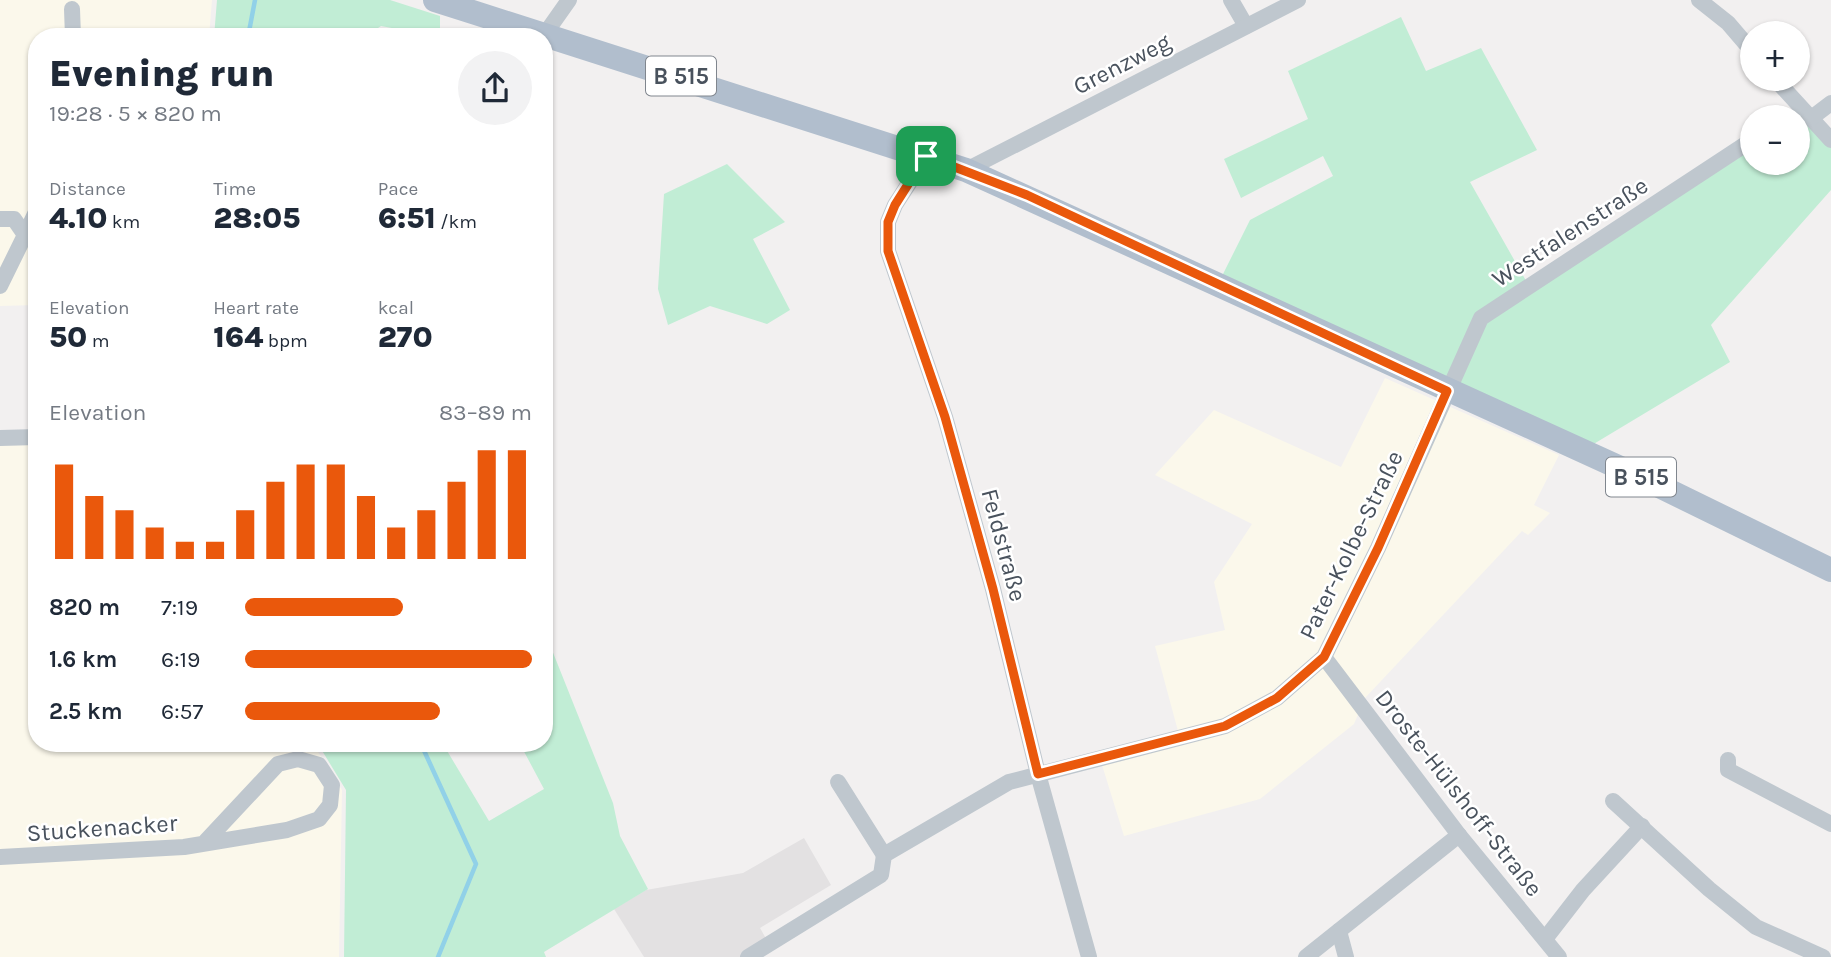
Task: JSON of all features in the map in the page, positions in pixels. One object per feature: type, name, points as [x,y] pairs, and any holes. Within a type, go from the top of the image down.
[{"type":"main road","name":"B 515","points":[[435,0],[526,28]]},
{"type":"main road","name":"B 515","points":[[553,37],[966,170],[1651,482],[1831,570]]},
{"type":"street","points":[[549,28],[569,0]]},
{"type":"street","points":[[1231,0],[1246,26]]},
{"type":"street","name":"Grenzweg","points":[[966,170],[1298,0]]},
{"type":"street","points":[[1699,0],[1728,23],[1740,37]]},
{"type":"street","points":[[72,9],[73,28]]},
{"type":"street","points":[[1786,91],[1798,105]]},
{"type":"street","points":[[1810,111],[1831,103]]},
{"type":"street","points":[[1810,118],[1831,140]]},
{"type":"street","name":"Westfalenstraße","points":[[1447,391],[1481,318],[1740,148]]},
{"type":"street","name":"Feldstraße","points":[[926,156],[895,205],[888,222],[888,251],[945,417],[993,589],[1038,774],[1089,957]]},
{"type":"street","points":[[0,219],[14,219],[26,235]]},
{"type":"street","points":[[0,286],[28,230]]},
{"type":"street","name":"Pater-Kolbe-Straße","points":[[884,855],[1009,782],[1225,726],[1277,698],[1324,657],[1378,548],[1447,391]]},
{"type":"street","points":[[0,438],[28,437]]},
{"type":"street","name":"Droste-Hülshoff-Straße","points":[[1324,657],[1459,835],[1559,957]]},
{"type":"street","name":"Stuckenacker","points":[[0,857],[184,847],[287,830],[319,819],[330,805],[332,785],[319,765],[298,759],[278,764],[206,842]]},
{"type":"street","points":[[1728,760],[1728,770],[1831,824]]},
{"type":"street","points":[[748,957],[881,875],[884,855],[838,782]]},
{"type":"street","points":[[1613,801],[1709,889],[1756,927],[1823,957]]},
{"type":"street","points":[[1545,939],[1583,890],[1642,826]]},
{"type":"street","points":[[1306,957],[1459,835]]},
{"type":"street","points":[[1339,931],[1346,957]]},
{"type":"shaded area","points":[[0,0],[212,0],[210,28],[28,28],[28,305],[0,306]]},
{"type":"shaded area","points":[[1385,378],[1559,455],[1534,505],[1550,513],[1528,535],[1522,531],[1365,698],[1354,724],[1260,799],[1124,836],[1098,752],[1178,731],[1155,646],[1225,630],[1214,582],[1252,524],[1155,475],[1214,410],[1341,467]]},
{"type":"shaded area","points":[[0,438],[28,442],[28,752],[318,752],[342,790],[339,957],[0,957]]},
{"type":"shaded area","points":[[804,838],[831,885],[760,928],[769,944],[749,957],[644,957],[614,909],[646,890],[743,873]]},
{"type":"green space","points":[[217,0],[390,0],[440,16],[440,28],[215,28]]},
{"type":"green space","points":[[1401,17],[1426,71],[1481,48],[1537,150],[1470,182],[1529,286],[1740,148],[1740,175],[1810,175],[1810,118],[1831,140],[1831,190],[1711,325],[1730,362],[1582,451],[1218,284],[1250,220],[1333,176],[1323,156],[1241,198],[1224,159],[1308,119],[1288,71]]},
{"type":"green space","points":[[727,164],[785,222],[753,239],[790,310],[767,324],[710,306],[668,325],[658,289],[664,194]]},
{"type":"green space","points":[[553,653],[613,803],[620,836],[648,889],[544,952],[546,957],[344,957],[346,790],[323,752],[448,752],[489,821],[544,789],[524,752],[553,752]]},
{"type":"waterway","points":[[250,28],[255,0]]},
{"type":"waterway","points":[[425,752],[476,864],[438,957]]},
{"type":"route","points":[[926,156],[1027,195],[1447,391],[1378,548],[1324,657],[1277,698],[1225,726],[1038,774],[993,589],[945,417],[888,251],[888,222],[895,205],[926,156]]}]
